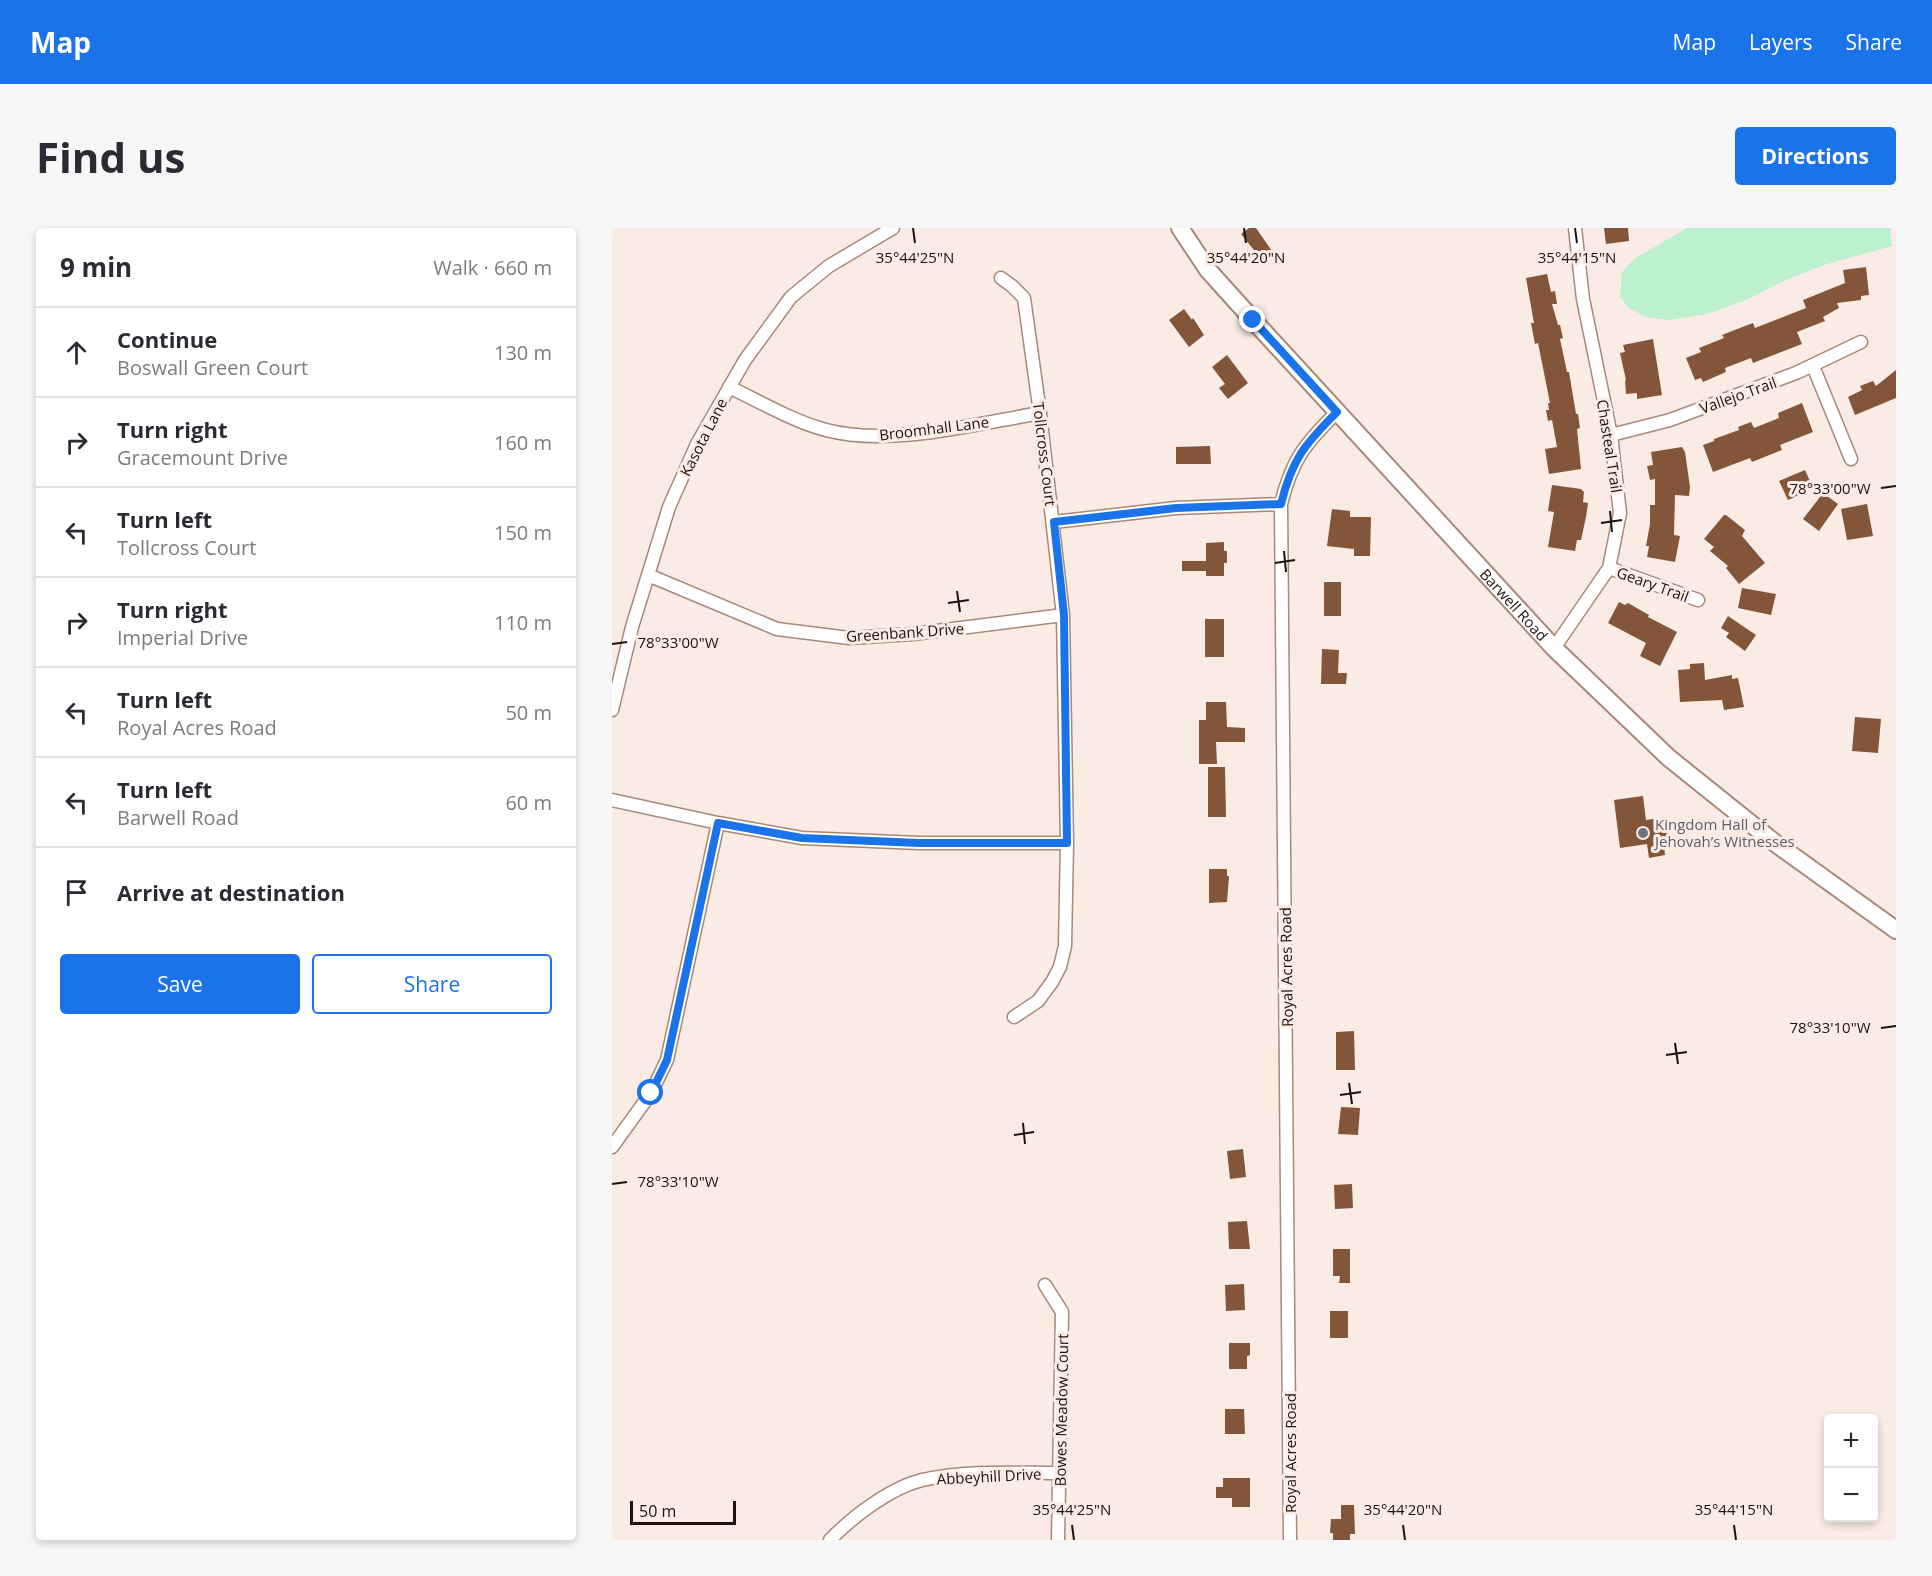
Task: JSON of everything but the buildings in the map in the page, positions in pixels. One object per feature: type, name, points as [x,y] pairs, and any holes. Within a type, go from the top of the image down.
[{"type":"street","name":"Kasota Lane","points":[[612,710],[632,627],[669,507],[697,444],[729,387],[745,360],[791,297],[829,266],[891,228]]},
{"type":"street","name":"Barwell Road","points":[[1180,228],[1208,270],[1554,648],[1669,758],[1775,843],[1896,930]]},
{"type":"street","name":"Chasteal Trail","points":[[1554,648],[1608,568],[1620,513],[1611,435],[1583,299],[1575,228]]},
{"type":"street","name":"Tollcross Court","points":[[1001,278],[1024,298],[1064,615],[1067,843],[1065,946],[1060,967],[1052,982],[1038,1001],[1014,1017]]},
{"type":"street","name":"Vallejo Trail","points":[[1611,435],[1670,420],[1813,366],[1861,342]]},
{"type":"street","points":[[1813,366],[1851,459]]},
{"type":"street","name":"Broomhall Lane","points":[[729,387],[808,424],[828,430],[875,436],[933,431],[1040,413]]},
{"type":"street","name":"Royal Acres Road","points":[[1290,1540],[1281,504],[1287,480],[1299,455],[1316,433],[1337,412]]},
{"type":"street","points":[[1054,522],[1176,508],[1281,504]]},
{"type":"street","name":"Geary Trail","points":[[1608,568],[1698,600]]},
{"type":"street","name":"Greenbank Drive","points":[[648,575],[777,629],[849,638],[913,634],[1064,615]]},
{"type":"street","points":[[612,800],[802,838],[919,843],[1067,843]]},
{"type":"street","points":[[612,1147],[651,1093],[667,1060],[718,823]]},
{"type":"street","name":"Bowes Meadow Court","points":[[1045,1285],[1062,1312],[1058,1540]]},
{"type":"street","name":"Abbeyhill Drive","points":[[830,1540],[858,1514],[885,1497],[920,1481],[958,1475],[1060,1473]]},
{"type":"green space","points":[[1687,228],[1890,228],[1892,246],[1824,265],[1781,282],[1746,300],[1707,314],[1670,320],[1646,317],[1628,307],[1620,297],[1622,272],[1634,259]]},
{"type":"place","name":"Kingdom Hall of Jehovah’s Witnesses","points":[[1643,833]]},
{"type":"route","points":[[651,1093],[667,1060],[718,823],[802,838],[919,843],[1067,843],[1064,615],[1054,522],[1176,508],[1281,504],[1287,480],[1299,455],[1316,433],[1337,412],[1253,320]]}]
